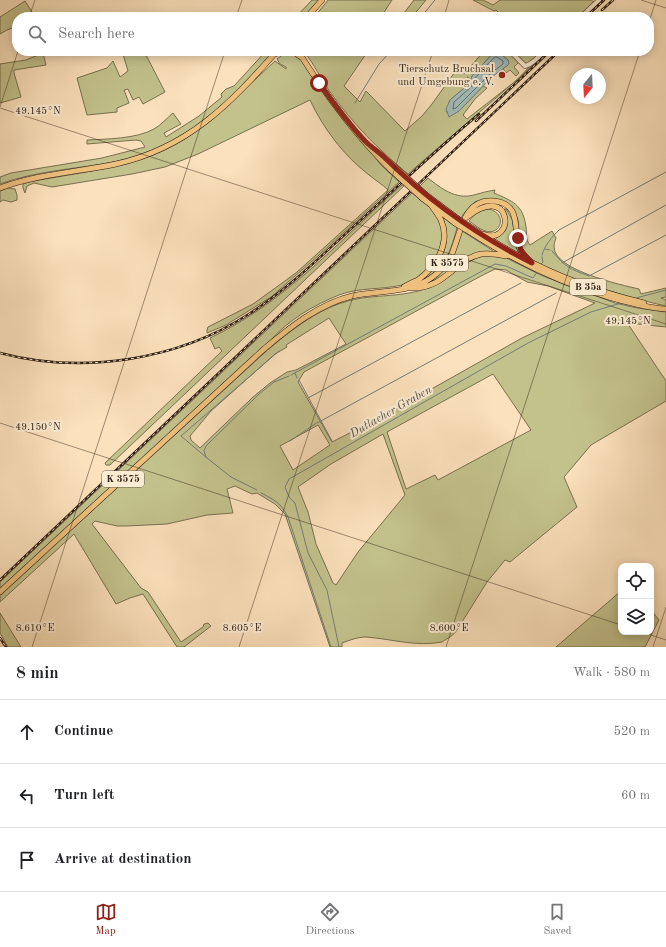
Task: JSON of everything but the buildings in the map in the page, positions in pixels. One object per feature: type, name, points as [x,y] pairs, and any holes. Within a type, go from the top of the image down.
[{"type":"main road","points":[[311,12],[322,0]]},
{"type":"main road","points":[[0,188],[32,178],[136,159],[162,149],[184,137],[210,119],[237,94],[272,56]]},
{"type":"main road","name":"B 35a","points":[[299,56],[303,59]]},
{"type":"main road","name":"B 35a","points":[[301,56],[331,99],[365,142],[424,196],[457,221]]},
{"type":"main road","name":"B 35a","points":[[424,196],[429,202],[511,257],[587,290],[630,303],[666,309]]},
{"type":"main road","points":[[400,290],[418,280],[438,260],[441,253],[444,239],[444,227],[429,202]]},
{"type":"main road","points":[[464,219],[472,208],[487,202],[497,202],[506,206],[510,210],[516,223],[519,246],[524,255],[534,266]]},
{"type":"main road","points":[[464,219],[478,209],[490,206],[499,208],[504,214],[505,225],[501,231],[495,235],[487,235],[474,230]]},
{"type":"main road","name":"K 3575","points":[[0,592],[281,335],[311,314],[342,299],[361,294],[400,290],[428,280],[444,267],[451,254],[464,219]]},
{"type":"main road","name":"B 35a","points":[[467,228],[474,230],[534,266]]},
{"type":"main road","points":[[407,288],[420,288],[437,283],[468,259],[479,254],[492,253],[511,257]]},
{"type":"main road","name":"B 35a","points":[[551,274],[666,309]]},
{"type":"street","points":[[586,12],[599,0]]},
{"type":"street","points":[[515,56],[525,66],[528,66],[540,56]]},
{"type":"shaded area","points":[[312,0],[319,0],[308,12],[301,12]]},
{"type":"shaded area","points":[[328,0],[392,0],[384,12],[318,12]]},
{"type":"shaded area","points":[[414,0],[426,0],[416,12],[405,12]]},
{"type":"shaded area","points":[[473,0],[483,0],[493,5],[500,0],[591,0],[597,4],[602,0],[589,12],[494,11]]},
{"type":"shaded area","points":[[25,1],[32,12],[12,12],[12,28],[0,34],[0,17]]},
{"type":"shaded area","points":[[36,56],[44,56],[46,65],[14,70],[21,97],[0,103],[0,64],[26,60]]},
{"type":"shaded area","points":[[124,56],[147,56],[165,92],[143,104],[139,97],[133,100],[128,89],[124,90],[129,103],[117,108],[117,112],[87,115],[77,78],[107,68],[113,61],[120,77],[128,71]]},
{"type":"shaded area","points":[[261,56],[269,56],[217,111],[199,125],[166,145],[142,155],[119,161],[44,173],[14,179],[0,184],[0,177],[11,173],[102,158],[145,147],[141,141],[136,140],[87,144],[87,140],[121,138],[139,135],[154,129],[173,113],[181,124],[164,133],[166,137],[199,116],[222,97],[221,94],[226,89],[234,86]]},
{"type":"shaded area","points":[[281,56],[296,56],[302,61],[381,165],[399,182],[271,297],[226,325],[207,333],[208,327],[253,304],[297,272],[388,190],[351,159],[335,141],[321,121],[310,100],[198,154],[165,167],[52,187],[34,183],[27,186],[25,193],[23,184],[29,182],[123,164],[153,155],[178,143],[211,120],[275,61],[286,69],[286,67],[280,64],[277,59]]},
{"type":"shaded area","points":[[308,56],[365,56],[344,86],[360,102],[366,91],[405,131],[422,116],[457,69],[464,74],[480,56],[490,56],[471,79],[467,77],[470,81],[469,84],[450,100],[446,112],[459,111],[483,86],[487,88],[475,99],[463,115],[467,119],[513,83],[408,174],[376,146],[348,115],[330,92]]},
{"type":"shaded area","points":[[503,56],[514,56],[519,62],[514,67],[519,73],[516,76],[510,70],[506,73],[503,69],[509,64],[508,60]]},
{"type":"shaded area","points":[[516,56],[543,56],[520,77],[530,66],[525,65]]},
{"type":"shaded area","points":[[428,178],[449,192],[461,196],[474,195],[495,190],[494,193],[516,204],[519,208],[525,219],[527,239],[530,245],[552,231],[556,238],[554,247],[557,255],[565,263],[604,280],[639,289],[641,294],[666,288],[666,297],[661,298],[666,300],[666,306],[591,285],[549,269],[534,261],[522,249],[518,220],[508,205],[487,202],[476,203],[466,211],[461,218],[434,199],[420,186]]},
{"type":"shaded area","points":[[402,185],[404,186],[110,465],[106,465],[105,463],[222,351],[219,347],[215,349],[210,338],[237,324],[288,288],[311,269]]},
{"type":"shaded area","points":[[8,188],[15,189],[17,200],[11,202],[3,200],[0,202],[0,191]]},
{"type":"shaded area","points":[[412,193],[426,203],[435,212],[441,226],[442,237],[436,258],[422,275],[402,285],[347,292],[320,303],[293,320],[277,333],[0,588],[0,582]]},
{"type":"shaded area","points":[[489,209],[499,215],[500,224],[495,230],[491,232],[485,231],[469,221],[473,216],[483,210]]},
{"type":"shaded area","points":[[504,209],[506,209],[512,219],[518,253],[495,240],[505,231],[507,225]]},
{"type":"shaded area","points":[[442,216],[457,228],[448,255],[433,274],[415,284],[431,270],[438,262],[442,254],[447,237],[446,227]]},
{"type":"shaded area","points":[[462,231],[495,252],[482,252],[443,277],[422,286],[431,281],[444,269],[452,256]]},
{"type":"shaded area","points":[[489,255],[506,258],[543,276],[615,303],[666,312],[666,327],[628,324],[666,381],[666,401],[591,445],[564,477],[577,507],[510,562],[505,560],[487,582],[457,630],[450,637],[442,642],[423,644],[363,637],[342,643],[342,647],[330,647],[285,514],[275,504],[257,493],[252,494],[235,486],[227,489],[233,513],[207,515],[167,524],[117,526],[95,521],[92,524],[141,588],[148,592],[181,642],[203,627],[204,624],[208,623],[211,626],[184,647],[177,647],[143,594],[116,604],[74,534],[0,602],[0,595],[284,336],[320,312],[347,301],[404,294],[420,291],[436,285],[465,264],[480,257]],"holes":[[[495,269],[506,270],[527,282],[548,286],[595,303],[522,338],[389,413],[332,442],[298,382],[304,372]],[[329,318],[346,344],[296,370],[287,372],[270,383],[253,397],[200,448],[191,440],[190,436],[211,411],[275,354],[287,347],[286,345]],[[493,374],[531,430],[438,480],[435,475],[406,489],[387,432]],[[318,425],[330,445],[293,470],[280,446]],[[383,434],[405,495],[358,552],[336,585],[333,583],[316,544],[308,512],[298,487],[331,464]]]},
{"type":"shaded area","points":[[618,594],[618,635],[651,635],[645,647],[556,647]]},
{"type":"shaded area","points":[[0,613],[21,647],[8,647],[0,633]]},
{"type":"shaded area","points":[[654,614],[659,620],[654,630]]},
{"type":"water","points":[[490,56],[503,56],[508,60],[509,64],[492,77],[459,111],[449,117],[446,109],[450,100],[469,84],[472,76]]},
{"type":"waterway","points":[[425,12],[435,0]]},
{"type":"waterway","points":[[355,103],[379,64],[386,56]]},
{"type":"waterway","points":[[542,255],[553,236],[559,230],[666,172]]},
{"type":"waterway","points":[[562,263],[666,205]]},
{"type":"waterway","points":[[552,251],[568,267],[589,276],[666,235]]},
{"type":"waterway","points":[[545,249],[550,250]]},
{"type":"waterway","points":[[541,264],[543,262],[542,257]]},
{"type":"waterway","points":[[291,375],[495,264],[506,266],[533,278],[537,272]]},
{"type":"waterway","points":[[308,398],[521,283]]},
{"type":"waterway","name":"Dutlacher Graben","points":[[636,298],[666,290]]},
{"type":"waterway","points":[[319,422],[556,293]]},
{"type":"waterway","name":"Dutlacher Graben","points":[[339,647],[327,590],[308,553],[295,503],[289,497],[285,487],[289,479],[528,343],[591,312],[621,303]]},
{"type":"waterway","points":[[257,490],[231,477],[181,436],[279,351]]},
{"type":"waterway","points":[[295,373],[297,378]]},
{"type":"waterway","points":[[206,457],[204,451],[206,446],[259,394],[274,382],[289,376]]},
{"type":"waterway","points":[[299,380],[332,441]]},
{"type":"waterway","points":[[290,441],[318,422]]},
{"type":"waterway","points":[[261,493],[277,502],[283,508],[288,517],[331,647]]},
{"type":"railway","points":[[591,12],[604,0]]},
{"type":"railway","points":[[602,10],[613,0]]},
{"type":"railway","points":[[476,121],[545,56]]},
{"type":"railway","points":[[0,580],[554,56]]},
{"type":"railway","points":[[0,353],[32,360],[64,363],[129,359],[192,343],[221,330],[249,314],[277,294],[316,261],[479,114]]},
{"type":"railway","points":[[0,638],[6,647]]},
{"type":"place","name":"Tierschutz Bruchsal und Umgebung e. V.","points":[[502,75]]},
{"type":"route","points":[[319,83],[365,142],[426,195],[447,212],[474,230],[532,263],[521,251],[518,238]]}]
